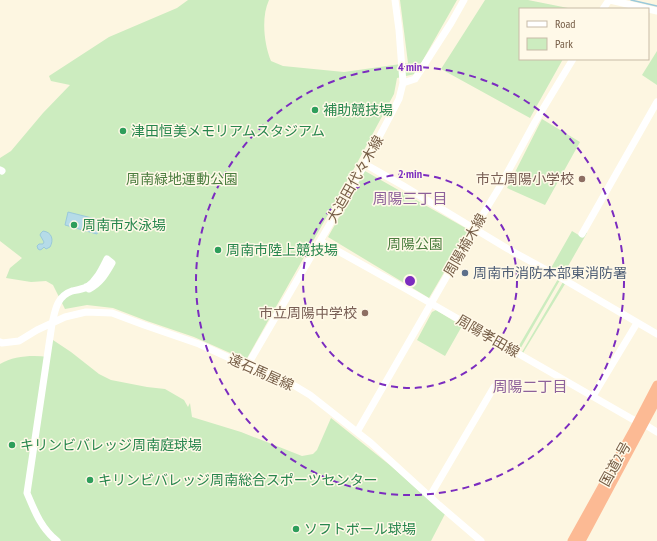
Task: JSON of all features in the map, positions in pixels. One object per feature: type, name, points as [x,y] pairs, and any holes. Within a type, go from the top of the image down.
[{"type":"highway","name":"国道2号","points":[[581,541],[641,423],[657,385]]},
{"type":"highway","name":"国道2号","points":[[572,541],[641,423],[657,399]]},
{"type":"street","name":"大迫田代々木線","points":[[247,366],[365,164],[400,99],[402,83],[399,30],[395,0]]},
{"type":"street","points":[[402,83],[415,79],[464,0]]},
{"type":"street","points":[[609,0],[644,8]]},
{"type":"street","name":"周陽楠木線","points":[[357,432],[499,188],[535,122],[572,60]]},
{"type":"street","points":[[582,234],[657,102]]},
{"type":"street","points":[[365,164],[474,229],[657,334]]},
{"type":"street","name":"周陽孝田線","points":[[320,241],[657,432]]},
{"type":"street","points":[[57,541],[42,524],[27,493],[52,324],[56,307],[60,298],[69,292],[86,287]]},
{"type":"street","name":"遠石馬屋線","points":[[0,342],[20,341],[65,317],[86,312],[112,313],[199,344],[247,366],[290,383],[310,395],[371,443],[481,541]]},
{"type":"street","points":[[593,396],[637,322]]},
{"type":"street","points":[[430,496],[494,387]]},
{"type":"green space","name":"周南緑地運動公園","points":[[188,0],[269,0],[265,14],[264,30],[271,61],[283,66],[344,72],[408,63],[400,0],[457,0],[415,74],[397,78],[394,94],[356,165],[246,360],[194,337],[113,308],[87,305],[65,309],[53,285],[46,281],[31,282],[6,278],[10,268],[22,258],[0,241],[0,158],[11,151],[43,113],[70,85],[51,81],[49,76],[109,37],[177,8]]},
{"type":"green space","points":[[485,0],[528,0],[568,8],[519,8],[519,60],[562,60],[530,118],[441,69]]},
{"type":"green space","points":[[657,51],[657,85],[642,75]]},
{"type":"green space","points":[[542,119],[580,142],[545,205],[507,188]]},
{"type":"green space","name":"周陽公園","points":[[365,171],[469,230],[429,298],[328,237]]},
{"type":"green space","points":[[572,231],[582,237],[586,232],[587,233],[563,275],[551,268]]},
{"type":"green space","points":[[558,279],[560,280],[519,351],[517,349]]},
{"type":"green space","points":[[563,282],[565,284],[523,353],[522,352]]},
{"type":"green space","points":[[436,310],[462,326],[445,356],[417,340],[432,312]]},
{"type":"green space","points":[[50,338],[99,374],[111,380],[165,389],[184,400],[188,407],[190,403],[192,417],[241,432],[302,456],[313,454],[317,450],[331,418],[391,466],[445,514],[431,541],[0,541],[0,364],[11,359],[23,357],[48,357]]},
{"type":"water","points":[[68,212],[100,220],[97,234],[65,225]]},
{"type":"water","points":[[43,231],[50,235],[52,242],[50,247],[46,249],[44,247],[40,250],[37,246],[39,244],[43,244],[44,242],[40,235]]},
{"type":"waterway","points":[[631,0],[657,6]]},
{"type":"place","name":"補助競技場","points":[[315,110]]},
{"type":"place","name":"津田恒美メモリアムスタジアム","points":[[123,131]]},
{"type":"place","name":"市立周陽小学校","points":[[582,179]]},
{"type":"place","name":"周南市水泳場","points":[[74,225]]},
{"type":"place","name":"周南市陸上競技場","points":[[218,250]]},
{"type":"place","name":"周南市消防本部東消防署","points":[[465,273]]},
{"type":"place","name":"市立周陽中学校","points":[[365,313]]},
{"type":"place","name":"キリンビバレッジ周南庭球場","points":[[12,445]]},
{"type":"place","name":"キリンビバレッジ周南総合スポーツセンター","points":[[90,480]]},
{"type":"place","name":"ソフトボール球場","points":[[296,529]]},
{"type":"district","name":"周陽三丁目","points":[[410,198]]},
{"type":"district","name":"周陽二丁目","points":[[530,386]]}]
